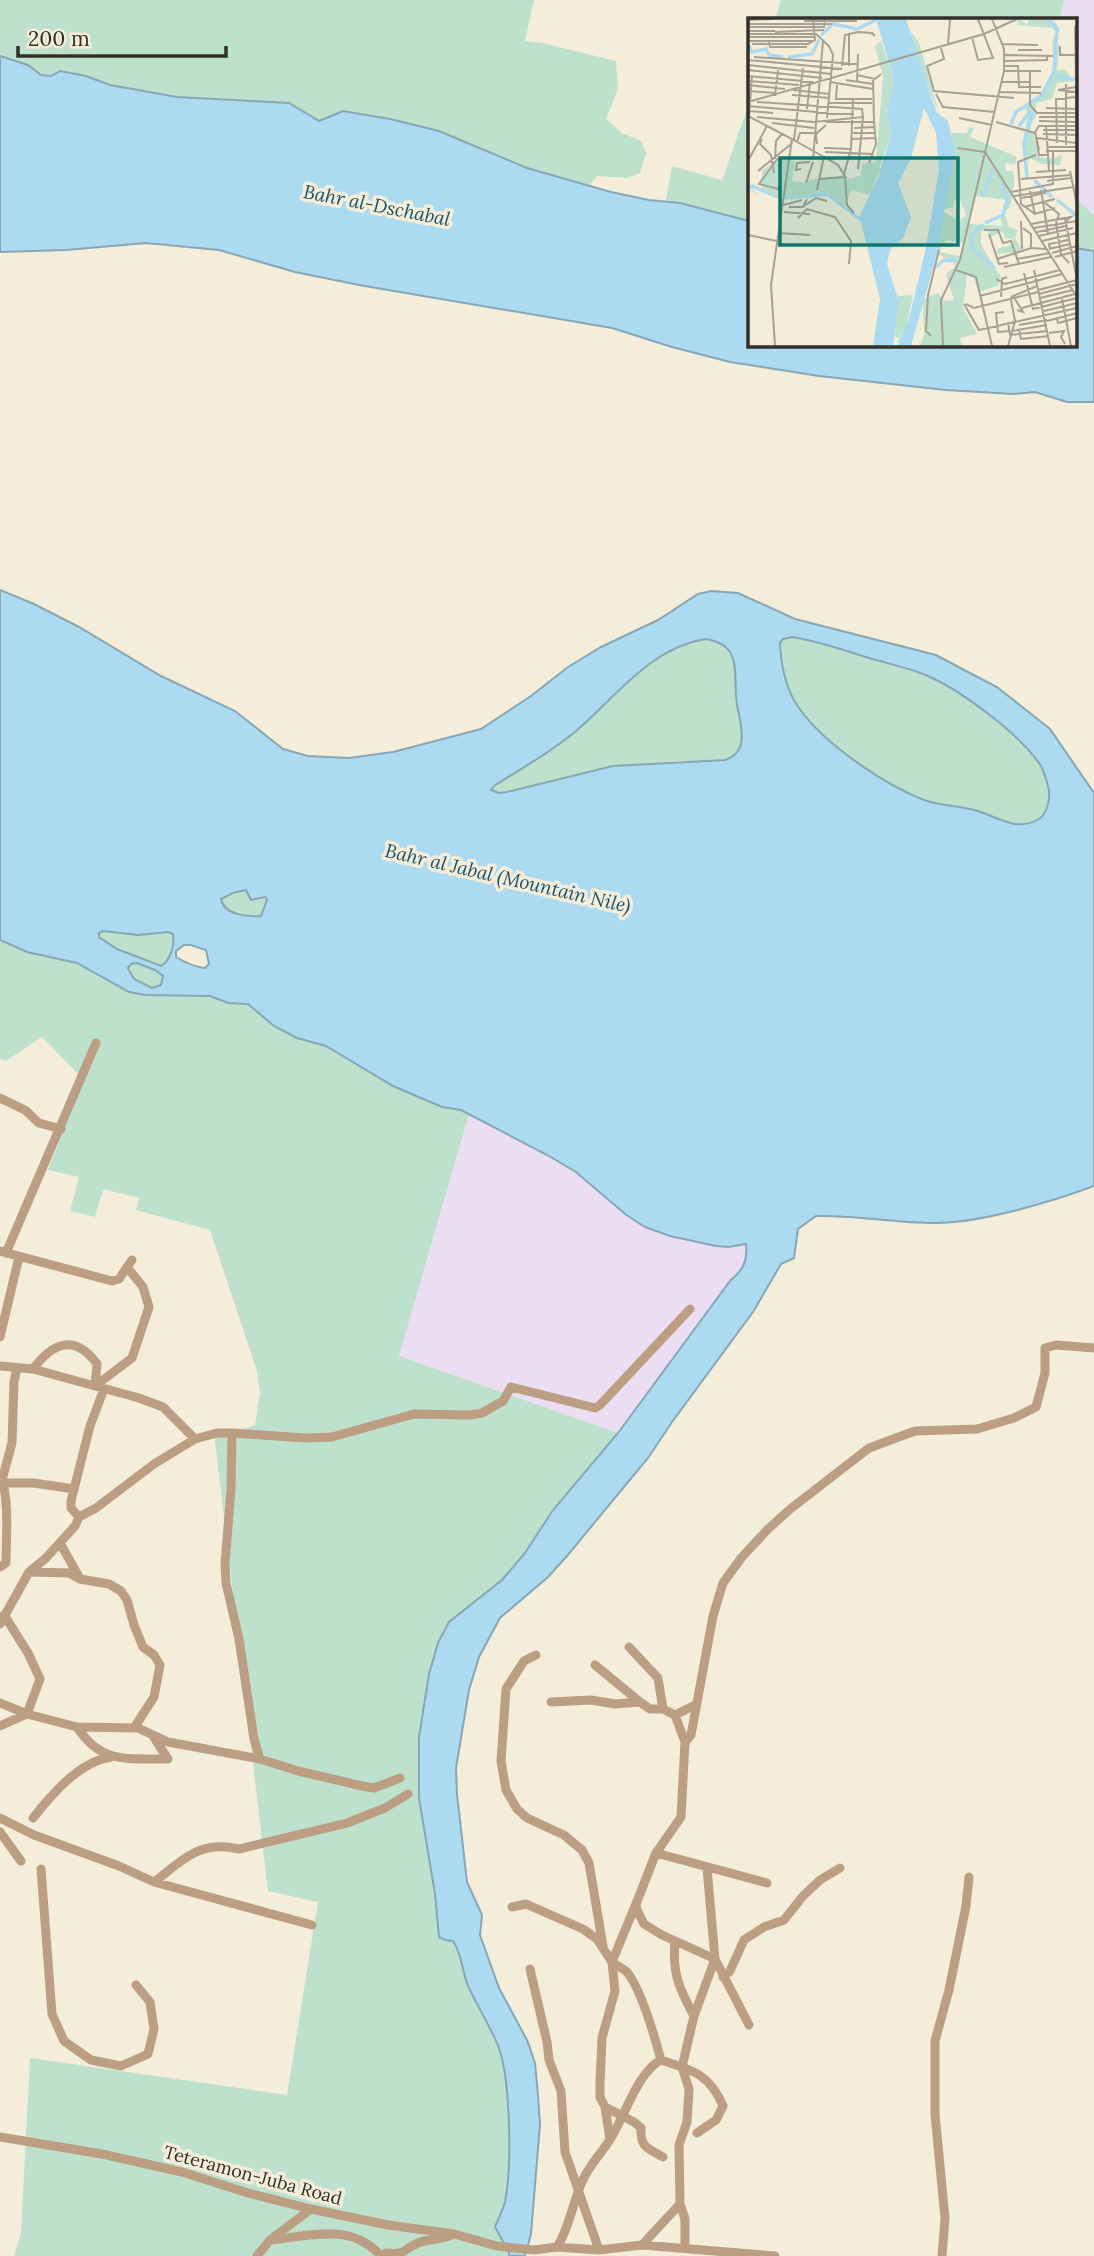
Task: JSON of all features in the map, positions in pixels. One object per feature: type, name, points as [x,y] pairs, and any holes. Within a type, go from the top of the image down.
[{"type":"street","points":[[96,1043],[61,1129],[3,1252],[112,1281],[119,1279],[129,1263],[143,1287],[149,1307],[132,1358],[99,1388]]},
{"type":"street","points":[[0,1098],[24,1110],[39,1123],[61,1129]]},
{"type":"street","points":[[0,1337],[19,1257]]},
{"type":"street","points":[[0,1726],[27,1714],[40,1679],[28,1653],[2,1620],[29,1572],[60,1543],[79,1517],[96,1508],[154,1464],[195,1439],[217,1433],[332,1437],[414,1414],[482,1413],[503,1401],[511,1387],[595,1408],[690,1309]]},
{"type":"street","points":[[33,1369],[54,1348],[63,1345],[87,1351],[97,1364],[99,1388],[71,1508],[79,1517]]},
{"type":"street","points":[[685,1742],[691,1735],[713,1616],[723,1583],[742,1557],[789,1510],[869,1448],[915,1431],[977,1429],[1014,1418],[1036,1407],[1045,1373],[1045,1348],[1056,1345],[1094,1348]]},
{"type":"street","points":[[0,1366],[33,1369],[139,1398],[163,1407],[195,1439]]},
{"type":"street","points":[[0,1567],[6,1563],[7,1525],[2,1480],[12,1443],[17,1368]]},
{"type":"street","points":[[232,1433],[226,1583],[239,1639],[254,1739],[260,1759]]},
{"type":"street","points":[[2,1480],[74,1489]]},
{"type":"street","points":[[60,1543],[80,1579]]},
{"type":"street","points":[[29,1572],[69,1573],[80,1579],[109,1584],[121,1591],[127,1600],[143,1647],[154,1655],[160,1665],[154,1697],[134,1728]]},
{"type":"street","points":[[629,1647],[658,1678],[663,1709]]},
{"type":"street","points":[[536,1655],[524,1661],[506,1689],[501,1761],[506,1790],[517,1809],[527,1818],[564,1835],[582,1850],[589,1863],[603,1946]]},
{"type":"street","points":[[596,1665],[650,1709],[663,1709],[676,1715],[685,1742],[681,1817],[656,1853],[612,1962]]},
{"type":"street","points":[[551,1702],[640,1702]]},
{"type":"street","points":[[0,1703],[27,1714],[77,1727],[134,1728],[168,1742],[260,1759],[298,1771],[374,1788],[400,1778]]},
{"type":"street","points":[[676,1715],[695,1705]]},
{"type":"street","points":[[77,1727],[88,1743],[111,1757]]},
{"type":"street","points":[[33,1818],[46,1801],[96,1759],[168,1759],[153,1736]]},
{"type":"street","points":[[154,1882],[196,1849],[222,1846],[239,1849],[347,1823],[385,1808],[408,1794]]},
{"type":"street","points":[[0,1818],[34,1835],[119,1866],[154,1882],[312,1925]]},
{"type":"street","points":[[1,1836],[21,1861]]},
{"type":"street","points":[[656,1853],[767,1883]]},
{"type":"street","points":[[707,1868],[715,1959],[748,2025]]},
{"type":"street","points":[[723,1977],[730,1971],[744,1940],[764,1927],[784,1920],[812,1888],[840,1868]]},
{"type":"street","points":[[41,1869],[52,2014],[64,2041],[91,2060],[121,2066],[148,2054],[154,2029],[150,2002],[136,1985]]},
{"type":"street","points":[[942,2256],[945,2218],[935,2114],[935,2041],[949,1990],[966,1906],[969,1877]]},
{"type":"street","points":[[512,1907],[526,1904],[583,1929],[597,1939],[612,1962],[615,1990],[604,2024],[600,2060],[600,2097],[605,2107],[610,2139]]},
{"type":"street","points":[[636,1904],[644,1924],[715,1959]]},
{"type":"street","points":[[675,1941],[673,1963],[676,1978],[694,2016]]},
{"type":"street","points":[[685,2247],[685,2219],[680,2204],[679,2145],[687,2122],[689,2089],[682,2067],[694,2016],[715,1959]]},
{"type":"street","points":[[612,1962],[626,1972],[633,1982],[661,2060]]},
{"type":"street","points":[[530,1969],[547,2042],[548,2060],[561,2091],[565,2152],[599,2249]]},
{"type":"street","points":[[557,2247],[567,2231],[583,2179],[610,2139],[653,2064],[661,2060],[703,2075],[718,2093],[723,2106],[716,2120],[697,2133]]},
{"type":"street","points":[[605,2107],[641,2128],[644,2146],[663,2157]]},
{"type":"street","name":"Teteramon-Juba Road","points":[[0,2137],[102,2154],[181,2172],[311,2209],[388,2225],[454,2234],[497,2246],[534,2250],[642,2245],[775,2256]]},
{"type":"street","points":[[642,2245],[680,2204]]},
{"type":"street","points":[[257,2256],[270,2240],[311,2209]]},
{"type":"street","points":[[270,2240],[347,2234],[372,2246],[382,2256],[386,2253],[402,2255],[418,2243],[454,2234]]},
{"type":"shaded area","points":[[1064,0],[1094,0],[1094,215],[1076,199],[1076,18],[1060,18]]},
{"type":"shaded area","points":[[469,1114],[576,1172],[634,1221],[670,1236],[697,1242],[729,1247],[746,1244],[747,1256],[742,1272],[730,1281],[618,1433],[399,1356]]},
{"type":"green space","points":[[0,0],[534,0],[525,41],[616,61],[618,89],[606,119],[622,133],[641,141],[646,153],[640,173],[627,178],[597,176],[590,185],[527,168],[439,131],[390,119],[343,111],[319,121],[289,103],[177,97],[110,85],[86,76],[60,71],[51,76],[41,75],[28,65],[0,56]]},
{"type":"green space","points":[[781,0],[1064,0],[1060,18],[775,18]]},
{"type":"green space","points":[[748,107],[748,221],[666,200],[672,166],[722,180]]},
{"type":"green space","points":[[1076,199],[1094,215],[1094,251],[1076,248]]},
{"type":"green space","points":[[792,637],[915,671],[943,684],[974,704],[1006,728],[1041,766],[1049,790],[1045,813],[1031,823],[1016,824],[972,809],[933,803],[893,785],[857,762],[823,736],[794,701],[785,677],[780,643],[783,639]]},
{"type":"green space","points":[[706,639],[724,647],[735,663],[742,743],[735,755],[716,760],[653,764],[507,792],[491,790],[567,738],[651,663],[686,644]]},
{"type":"green space","points":[[246,890],[267,900],[261,916],[237,914],[223,904],[221,899]]},
{"type":"green space","points":[[103,931],[138,935],[168,932],[173,934],[172,948],[169,957],[161,966],[117,949],[99,937],[99,933]]},
{"type":"green space","points":[[0,940],[27,952],[77,963],[129,992],[145,995],[210,996],[228,1003],[248,1004],[296,1038],[326,1046],[393,1086],[442,1107],[469,1114],[399,1356],[618,1433],[553,1510],[525,1553],[502,1580],[449,1622],[429,1674],[419,1737],[419,1798],[439,1936],[453,1941],[456,1946],[468,1985],[502,2058],[508,2098],[509,2167],[505,2202],[495,2227],[509,2253],[508,2256],[14,2256],[21,2233],[30,2058],[287,2095],[318,1902],[268,1891],[214,1432],[242,1430],[255,1425],[260,1393],[257,1371],[210,1230],[136,1210],[139,1198],[103,1189],[95,1217],[70,1211],[79,1177],[48,1170],[83,1079],[42,1037],[6,1061],[0,1059]]},
{"type":"green space","points":[[136,963],[163,976],[161,985],[152,988],[134,979],[128,968]]},
{"type":"water","name":"Bahr al-Dschabal","points":[[0,56],[28,65],[41,75],[51,76],[60,71],[86,76],[110,85],[177,97],[289,103],[319,121],[343,111],[390,119],[439,131],[527,168],[611,192],[680,203],[748,221],[748,346],[1076,346],[1076,248],[1094,251],[1094,402],[1067,402],[1035,392],[1013,394],[946,390],[819,376],[730,362],[612,328],[359,285],[295,272],[219,250],[146,243],[0,252]]},
{"type":"water","name":"Bahr al Jabal (Mountain Nile)","points":[[0,590],[79,627],[161,676],[235,711],[283,749],[308,756],[349,758],[393,752],[481,729],[531,696],[568,667],[601,647],[658,620],[698,594],[711,591],[738,593],[795,619],[936,655],[997,687],[1050,729],[1094,793],[1094,1186],[994,1216],[953,1222],[905,1222],[816,1216],[798,1229],[794,1258],[781,1264],[753,1312],[648,1458],[548,1577],[500,1618],[479,1657],[469,1690],[456,1768],[457,1794],[467,1882],[482,1915],[480,1935],[499,1988],[527,2040],[535,2063],[540,2124],[531,2234],[525,2256],[509,2256],[495,2227],[505,2202],[509,2167],[508,2098],[502,2058],[494,2036],[468,1986],[456,1946],[453,1941],[439,1937],[435,1894],[419,1798],[419,1737],[429,1674],[438,1643],[449,1622],[502,1580],[525,1553],[553,1510],[618,1433],[741,1269],[746,1255],[746,1244],[716,1246],[670,1236],[645,1227],[625,1214],[576,1172],[549,1156],[461,1110],[442,1107],[393,1086],[326,1046],[297,1038],[274,1026],[248,1004],[228,1003],[210,996],[145,995],[129,992],[77,963],[27,952],[0,940]],"holes":[[[792,637],[821,643],[915,671],[958,693],[1006,728],[1041,766],[1049,790],[1045,813],[1031,823],[1016,824],[972,809],[927,801],[875,774],[824,736],[799,708],[785,677],[780,643],[783,639]],[[706,639],[717,642],[730,653],[735,668],[742,732],[739,749],[734,755],[725,760],[613,766],[507,792],[491,790],[567,738],[651,663],[686,644]],[[246,890],[251,900],[265,897],[267,900],[261,916],[256,916],[232,912],[221,899]],[[103,931],[138,935],[168,932],[173,934],[172,948],[169,957],[161,966],[117,949],[99,937],[99,933]],[[184,945],[191,945],[206,950],[209,964],[205,968],[176,957],[176,951]],[[137,963],[155,970],[163,976],[161,985],[152,988],[134,979],[128,968]]]}]
